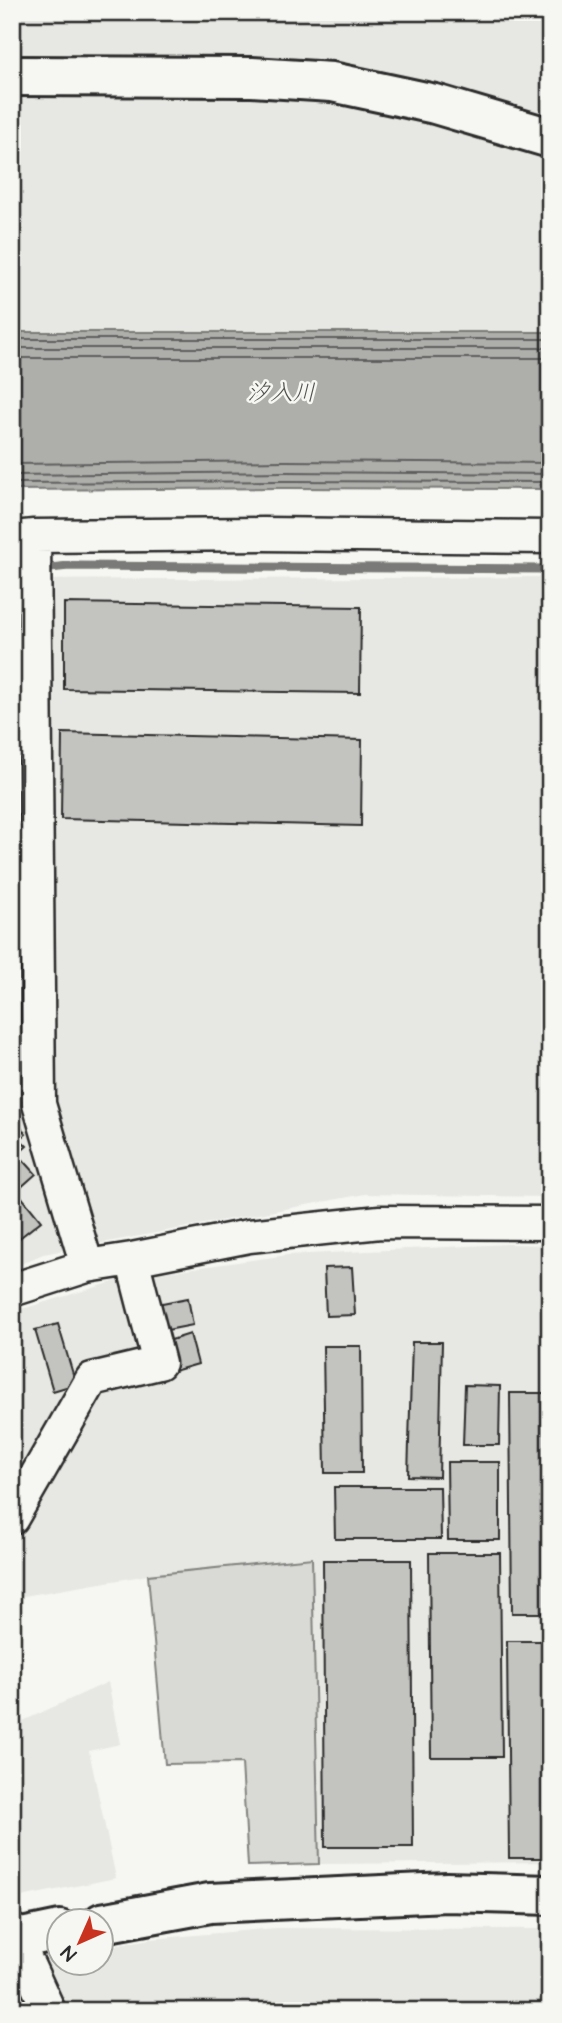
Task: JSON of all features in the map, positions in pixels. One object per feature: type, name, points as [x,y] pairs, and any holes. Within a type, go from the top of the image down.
[{"type":"street","points":[[12,76],[252,77],[332,82],[435,104],[550,138]]},
{"type":"street","points":[[87,1266],[39,1104],[34,583],[23,537],[263,534],[550,537]]},
{"type":"street","points":[[12,1290],[87,1266],[249,1236],[380,1222],[550,1223]]},
{"type":"street","points":[[12,1518],[92,1379],[159,1363],[132,1259]]},
{"type":"street","points":[[116,1920],[210,1903],[447,1892],[550,1895]]},
{"type":"street","points":[[46,1932],[13,1936],[49,2011]]},
{"type":"shaded area","points":[[12,12],[550,12],[550,331],[12,332]]},
{"type":"shaded area","points":[[550,577],[550,1197],[365,1194],[43,1254],[12,1268],[12,580]]},
{"type":"shaded area","points":[[507,1244],[550,1245],[550,1862],[319,1864],[312,1558],[148,1575],[12,1598],[12,1312],[130,1277],[288,1255]]},
{"type":"shaded area","points":[[312,1558],[319,1864],[248,1866],[242,1763],[165,1764],[148,1575]]},
{"type":"shaded area","points":[[108,1682],[120,1744],[89,1751],[116,1878],[16,1898],[12,1888],[12,1726]]},
{"type":"shaded area","points":[[276,1928],[550,1929],[550,2011],[68,2011],[53,1978],[116,1978],[116,1945],[150,1939]]},
{"type":"water","name":"汐入川","points":[[12,332],[550,332],[550,489],[12,490]]},
{"type":"building","points":[[64,603],[361,607],[360,693],[64,689]]},
{"type":"building","points":[[62,733],[362,740],[361,826],[61,819]]},
{"type":"building","points":[[12,1117],[26,1134],[20,1139],[27,1146],[18,1154],[36,1174],[19,1189],[12,1181]]},
{"type":"building","points":[[12,1185],[41,1221],[12,1244]]},
{"type":"building","points":[[352,1267],[355,1315],[326,1316],[324,1268]]},
{"type":"building","points":[[188,1298],[193,1325],[162,1331],[157,1304]]},
{"type":"building","points":[[58,1324],[76,1384],[53,1391],[35,1330]]},
{"type":"building","points":[[190,1334],[198,1364],[174,1371],[165,1342]]},
{"type":"building","points":[[412,1342],[442,1342],[439,1477],[408,1476]]},
{"type":"building","points":[[323,1346],[361,1346],[362,1473],[325,1473]]},
{"type":"building","points":[[465,1385],[500,1386],[499,1445],[463,1445]]},
{"type":"building","points":[[510,1393],[550,1393],[550,1613],[512,1613]]},
{"type":"building","points":[[447,1462],[500,1462],[500,1540],[448,1540]]},
{"type":"building","points":[[334,1487],[440,1487],[441,1539],[335,1539]]},
{"type":"building","points":[[429,1553],[500,1553],[502,1757],[431,1757]]},
{"type":"building","points":[[323,1560],[411,1560],[413,1847],[325,1847]]},
{"type":"building","points":[[507,1641],[550,1641],[550,1858],[509,1858]]},
{"type":"waterway","points":[[12,572],[69,566],[550,569]]}]
